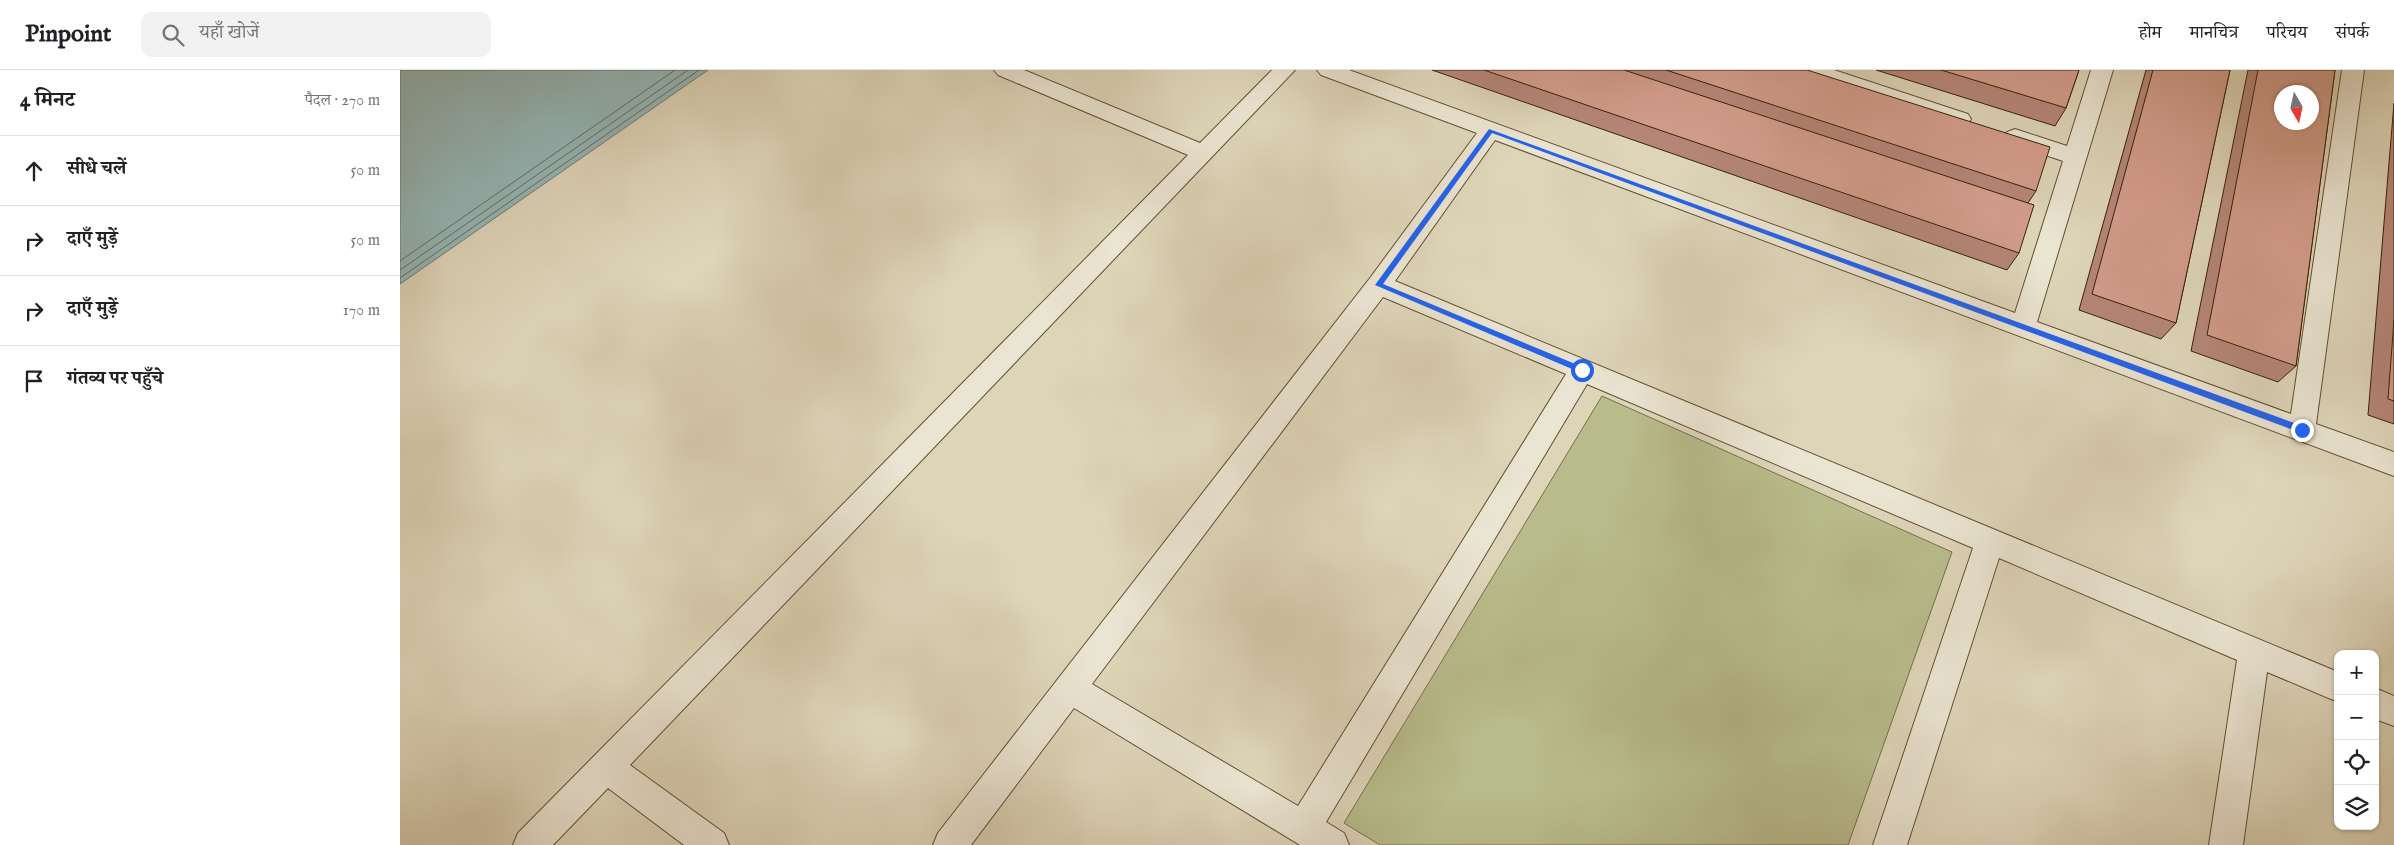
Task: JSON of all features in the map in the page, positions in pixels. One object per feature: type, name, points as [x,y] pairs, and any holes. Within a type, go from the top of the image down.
[{"type":"street","points":[[530,845],[1284,70]]},
{"type":"street","points":[[1328,70],[2394,464]]},
{"type":"street","points":[[1812,70],[2076,157]]},
{"type":"street","points":[[2023,327],[2102,70]]},
{"type":"street","points":[[2302,430],[2353,70]]},
{"type":"street","points":[[1019,72],[1204,153]]},
{"type":"street","points":[[950,845],[1378,285],[1491,130]]},
{"type":"street","points":[[1378,285],[2334,685]]},
{"type":"street","points":[[1303,828],[1582,370]]},
{"type":"street","points":[[1890,845],[1990,541]]},
{"type":"street","points":[[2226,845],[2254,651]]},
{"type":"street","points":[[1070,688],[1332,845]]},
{"type":"street","points":[[2379,705],[2394,711]]},
{"type":"street","points":[[606,767],[712,845]]},
{"type":"green space","points":[[1602,396],[1952,552],[1848,845],[1380,845],[1344,823]]},
{"type":"water","points":[[400,70],[708,70],[400,284]]},
{"type":"building","points":[[1484,70],[1624,70],[2034,205],[2019,253]]},
{"type":"building","points":[[1666,70],[1807,70],[2050,147],[2036,191]]},
{"type":"building","points":[[1941,70],[2079,70],[2066,108]]},
{"type":"building","points":[[2153,70],[2230,70],[2176,323],[2092,294]]},
{"type":"building","points":[[2258,70],[2335,70],[2296,366],[2207,335]]},
{"type":"building","points":[[2394,320],[2394,401],[2388,399]]},
{"type":"route","points":[[1582,370],[1378,285],[1491,130],[2302,430]]}]
